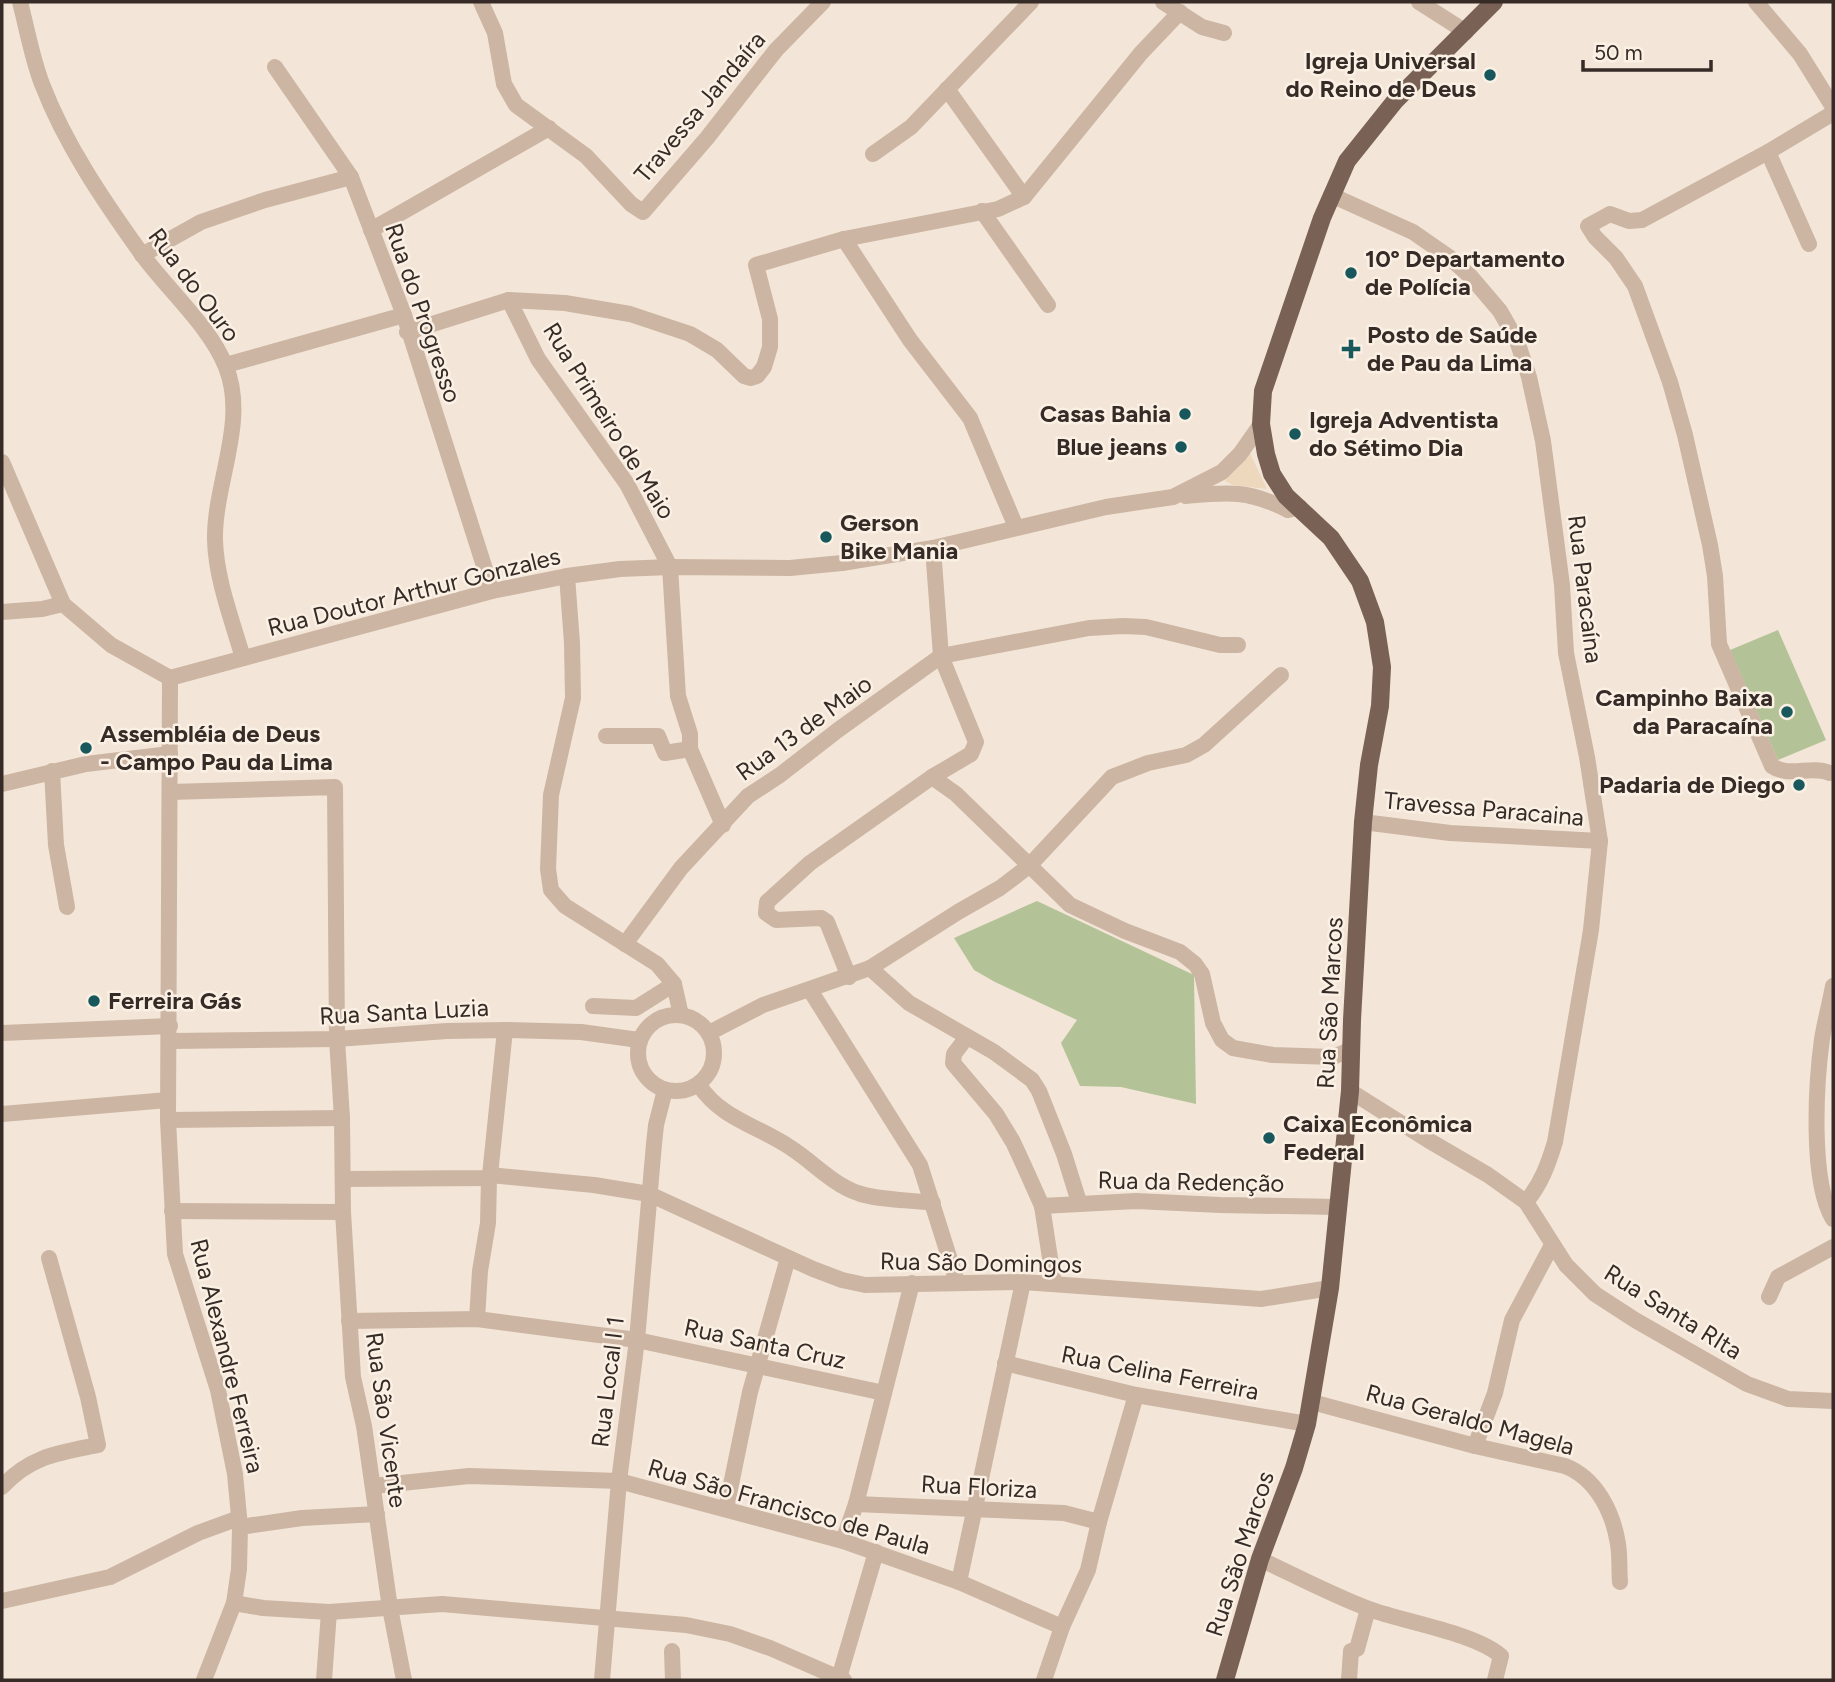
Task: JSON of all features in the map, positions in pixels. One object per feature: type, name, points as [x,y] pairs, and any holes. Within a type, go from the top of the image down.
[{"type":"main road","name":"Rua São Marcos","points":[[1225,1680],[1260,1559],[1294,1468],[1312,1402],[1330,1288],[1339,1207],[1350,1091],[1363,822],[1369,765],[1381,706],[1382,667],[1375,622],[1360,581],[1331,538],[1286,496],[1272,474],[1261,424],[1264,391],[1273,358],[1331,195],[1347,161],[1371,129],[1494,2]]},
{"type":"street","name":"Rua do Ouro","points":[[20,2],[41,82],[91,181],[142,255],[204,330],[226,365],[233,403],[215,540],[217,564],[243,658]]},
{"type":"street","points":[[371,230],[549,128],[516,105],[509,95],[504,84],[495,33],[481,2]]},
{"type":"street","name":"Travessa Jandaíra","points":[[549,128],[586,156],[631,204],[643,212],[707,138],[776,50],[823,2]]},
{"type":"street","points":[[873,154],[911,127],[1031,2]]},
{"type":"street","points":[[1163,2],[1202,27],[1224,33]]},
{"type":"street","points":[[1419,2],[1466,32]]},
{"type":"street","points":[[1756,2],[1800,54],[1833,107]]},
{"type":"street","points":[[1016,527],[970,418],[910,340],[844,239],[998,209],[1024,197],[1132,64],[1180,12]]},
{"type":"street","name":"Rua do Progresso","points":[[275,67],[352,177],[405,323],[492,591]]},
{"type":"street","points":[[947,89],[1024,197]]},
{"type":"street","points":[[1832,775],[1820,769],[1786,773],[1772,766],[1719,644],[1715,576],[1710,544],[1670,382],[1635,286],[1616,258],[1588,226],[1610,214],[1629,221],[1642,220],[1768,152],[1833,113]]},
{"type":"street","points":[[1768,152],[1809,244]]},
{"type":"street","points":[[142,255],[201,222],[265,200],[352,177]]},
{"type":"street","name":"Rua Paracaína","points":[[1331,195],[1413,232],[1449,257],[1486,292],[1517,341],[1530,377],[1543,441],[1562,585],[1566,653],[1587,757],[1600,841],[1591,930],[1555,1142],[1536,1191],[1526,1202]]},
{"type":"street","points":[[982,211],[1048,305]]},
{"type":"street","name":"Rua Primeiro de Maio","points":[[226,365],[509,300],[565,303],[630,314],[669,326],[707,344],[744,376],[751,378],[757,376],[764,367],[770,347],[770,319],[756,265],[844,239]]},
{"type":"street","name":"Rua Primeiro de Maio","points":[[509,300],[538,359],[627,484],[670,567]]},
{"type":"street","name":"Rua Doutor Arthur Gonzales","points":[[170,677],[492,591],[567,576],[621,569],[790,568],[842,564],[933,548],[1106,507],[1173,497],[1222,472],[1240,454],[1261,424]]},
{"type":"street","points":[[2,462],[63,604],[111,645],[170,677]]},
{"type":"street","points":[[1173,497],[1241,493],[1288,510],[1300,507]]},
{"type":"street","points":[[849,977],[827,922],[821,918],[776,920],[766,913],[767,902],[810,863],[932,777],[971,754],[976,741],[940,656],[933,548]]},
{"type":"street","points":[[670,567],[678,696],[690,734],[690,749],[723,825]]},
{"type":"street","points":[[567,576],[573,698],[551,794],[548,869],[551,890],[565,906],[657,964],[674,984],[681,1015]]},
{"type":"street","points":[[2,612],[42,609],[63,604]]},
{"type":"street","name":"Rua 13 de Maio","points":[[625,944],[674,876],[748,796],[940,656],[1089,628],[1123,626],[1146,627],[1220,645],[1238,645]]},
{"type":"street","points":[[709,1033],[754,1009],[870,968],[1000,888],[1029,866],[1112,777],[1148,764],[1186,755],[1204,745],[1281,675]]},
{"type":"street","name":"Rua Alexandre Ferreira","points":[[170,677],[168,1120],[175,1254],[218,1390],[235,1474],[239,1523],[239,1569],[234,1603],[204,1680]]},
{"type":"street","points":[[606,736],[658,736],[665,752],[690,749]]},
{"type":"street","points":[[2,784],[111,760],[170,754]]},
{"type":"street","points":[[52,771],[56,845],[67,907]]},
{"type":"street","points":[[932,777],[956,794],[1070,905],[1125,931],[1180,952],[1195,964],[1202,974],[1213,1023],[1222,1040],[1233,1048],[1273,1055],[1333,1057],[1352,1049]]},
{"type":"street","name":"Rua São Vicente","points":[[170,792],[335,787],[337,1039],[342,1118],[343,1212],[353,1377],[364,1426],[390,1608],[404,1680]]},
{"type":"street","name":"Travessa Paracaina","points":[[1363,822],[1450,833],[1600,841]]},
{"type":"street","points":[[870,968],[909,1003],[1020,1069],[1032,1080],[1064,1154],[1079,1202]]},
{"type":"street","points":[[593,1006],[636,1008],[674,984]]},
{"type":"street","points":[[1833,986],[1822,1038],[1817,1100],[1822,1189],[1833,1219]]},
{"type":"street","points":[[810,990],[920,1165],[957,1282]]},
{"type":"street","points":[[681,1015],[702,1024],[709,1033],[715,1055],[713,1067],[699,1085],[677,1092],[655,1086],[646,1078],[637,1056],[639,1041],[649,1025],[658,1018],[681,1015]]},
{"type":"street","points":[[477,1319],[505,1030]]},
{"type":"street","name":"Rua Santa Luzia","points":[[2,1033],[337,1039],[447,1031],[505,1030],[581,1031],[639,1041]]},
{"type":"street","points":[[967,1037],[954,1054],[953,1063],[996,1114],[1013,1142],[1042,1206],[1054,1284]]},
{"type":"street","points":[[699,1085],[710,1100],[727,1114],[783,1142],[834,1181],[859,1194],[933,1203]]},
{"type":"street","name":"Rua Local I 1","points":[[602,1680],[619,1481],[637,1340],[656,1125],[666,1090]]},
{"type":"street","name":"Rua Santa RIta","points":[[1350,1091],[1488,1175],[1526,1202],[1566,1265],[1595,1294],[1635,1321],[1747,1384],[1788,1399],[1833,1401]]},
{"type":"street","points":[[2,1114],[168,1100]]},
{"type":"street","points":[[168,1120],[342,1118]]},
{"type":"street","points":[[343,1179],[489,1177]]},
{"type":"street","name":"Rua São Domingos","points":[[489,1177],[594,1185],[649,1194],[788,1258],[842,1280],[865,1285],[1023,1282],[1261,1299],[1330,1288]]},
{"type":"street","name":"Rua da Redenção","points":[[1042,1206],[1079,1202],[1147,1201],[1339,1207]]},
{"type":"street","points":[[172,1211],[343,1212]]},
{"type":"street","points":[[1475,1446],[1495,1393],[1512,1320],[1552,1245]]},
{"type":"street","points":[[1769,1297],[1778,1278],[1833,1247]]},
{"type":"street","points":[[2,1487],[13,1474],[27,1464],[47,1456],[98,1445],[88,1398],[49,1258]]},
{"type":"street","points":[[726,1509],[756,1366],[788,1258]]},
{"type":"street","points":[[959,1582],[1023,1282]]},
{"type":"street","points":[[843,1541],[856,1504],[912,1283]]},
{"type":"street","name":"Rua Santa Cruz","points":[[349,1321],[477,1319],[637,1340],[884,1392]]},
{"type":"street","name":"Rua Celina Ferreira","points":[[1005,1363],[1136,1395],[1307,1424]]},
{"type":"street","points":[[1044,1680],[1062,1627],[1088,1570],[1136,1395]]},
{"type":"street","name":"Rua Geraldo Magela","points":[[1312,1402],[1475,1446],[1566,1466],[1586,1477],[1593,1484],[1609,1515],[1618,1543],[1620,1582]]},
{"type":"street","name":"Rua São Francisco de Paula","points":[[373,1486],[469,1476],[619,1481],[843,1541],[959,1582],[1062,1627]]},
{"type":"street","name":"Rua Floriza","points":[[856,1504],[1064,1513],[1099,1522]]},
{"type":"street","points":[[2,1601],[110,1577],[198,1533],[239,1523],[377,1514]]},
{"type":"street","points":[[234,1603],[263,1608],[329,1612],[442,1604],[686,1625],[730,1634],[842,1679],[876,1552]]},
{"type":"street","points":[[1260,1559],[1368,1609],[1493,1649],[1500,1656],[1495,1680]]},
{"type":"street","points":[[1349,1680],[1351,1651],[1357,1649],[1368,1609]]},
{"type":"street","points":[[324,1680],[329,1612]]},
{"type":"street","points":[[673,1651],[673,1680]]},
{"type":"green space","points":[[1778,630],[1826,740],[1778,760],[1730,650]]},
{"type":"green space","points":[[1037,901],[1194,975],[1196,1104],[1121,1087],[1080,1086],[1061,1043],[1077,1020],[974,970],[954,938]]},
{"type":"shaded area","points":[[1249,451],[1267,489],[1233,485],[1225,481],[1240,466]]},
{"type":"place","name":"Igreja Universal do Reino de Deus","points":[[1490,75]]},
{"type":"place","name":"10º Departamento de Polícia","points":[[1351,273]]},
{"type":"place","name":"Posto de Saúde de Pau da Lima","points":[[1351,349]]},
{"type":"place","name":"Casas Bahia","points":[[1185,414]]},
{"type":"place","name":"Igreja Adventista do Sétimo Dia","points":[[1295,434]]},
{"type":"place","name":"Blue jeans","points":[[1181,447]]},
{"type":"place","name":"Gerson Bike Mania","points":[[826,537]]},
{"type":"place","name":"Campinho Baixa da Paracaína","points":[[1787,712]]},
{"type":"place","name":"Assembléia de Deus - Campo Pau da Lima","points":[[86,748]]},
{"type":"place","name":"Padaria de Diego","points":[[1799,785]]},
{"type":"place","name":"Ferreira Gás","points":[[94,1001]]},
{"type":"place","name":"Caixa Econômica Federal","points":[[1269,1138]]}]
